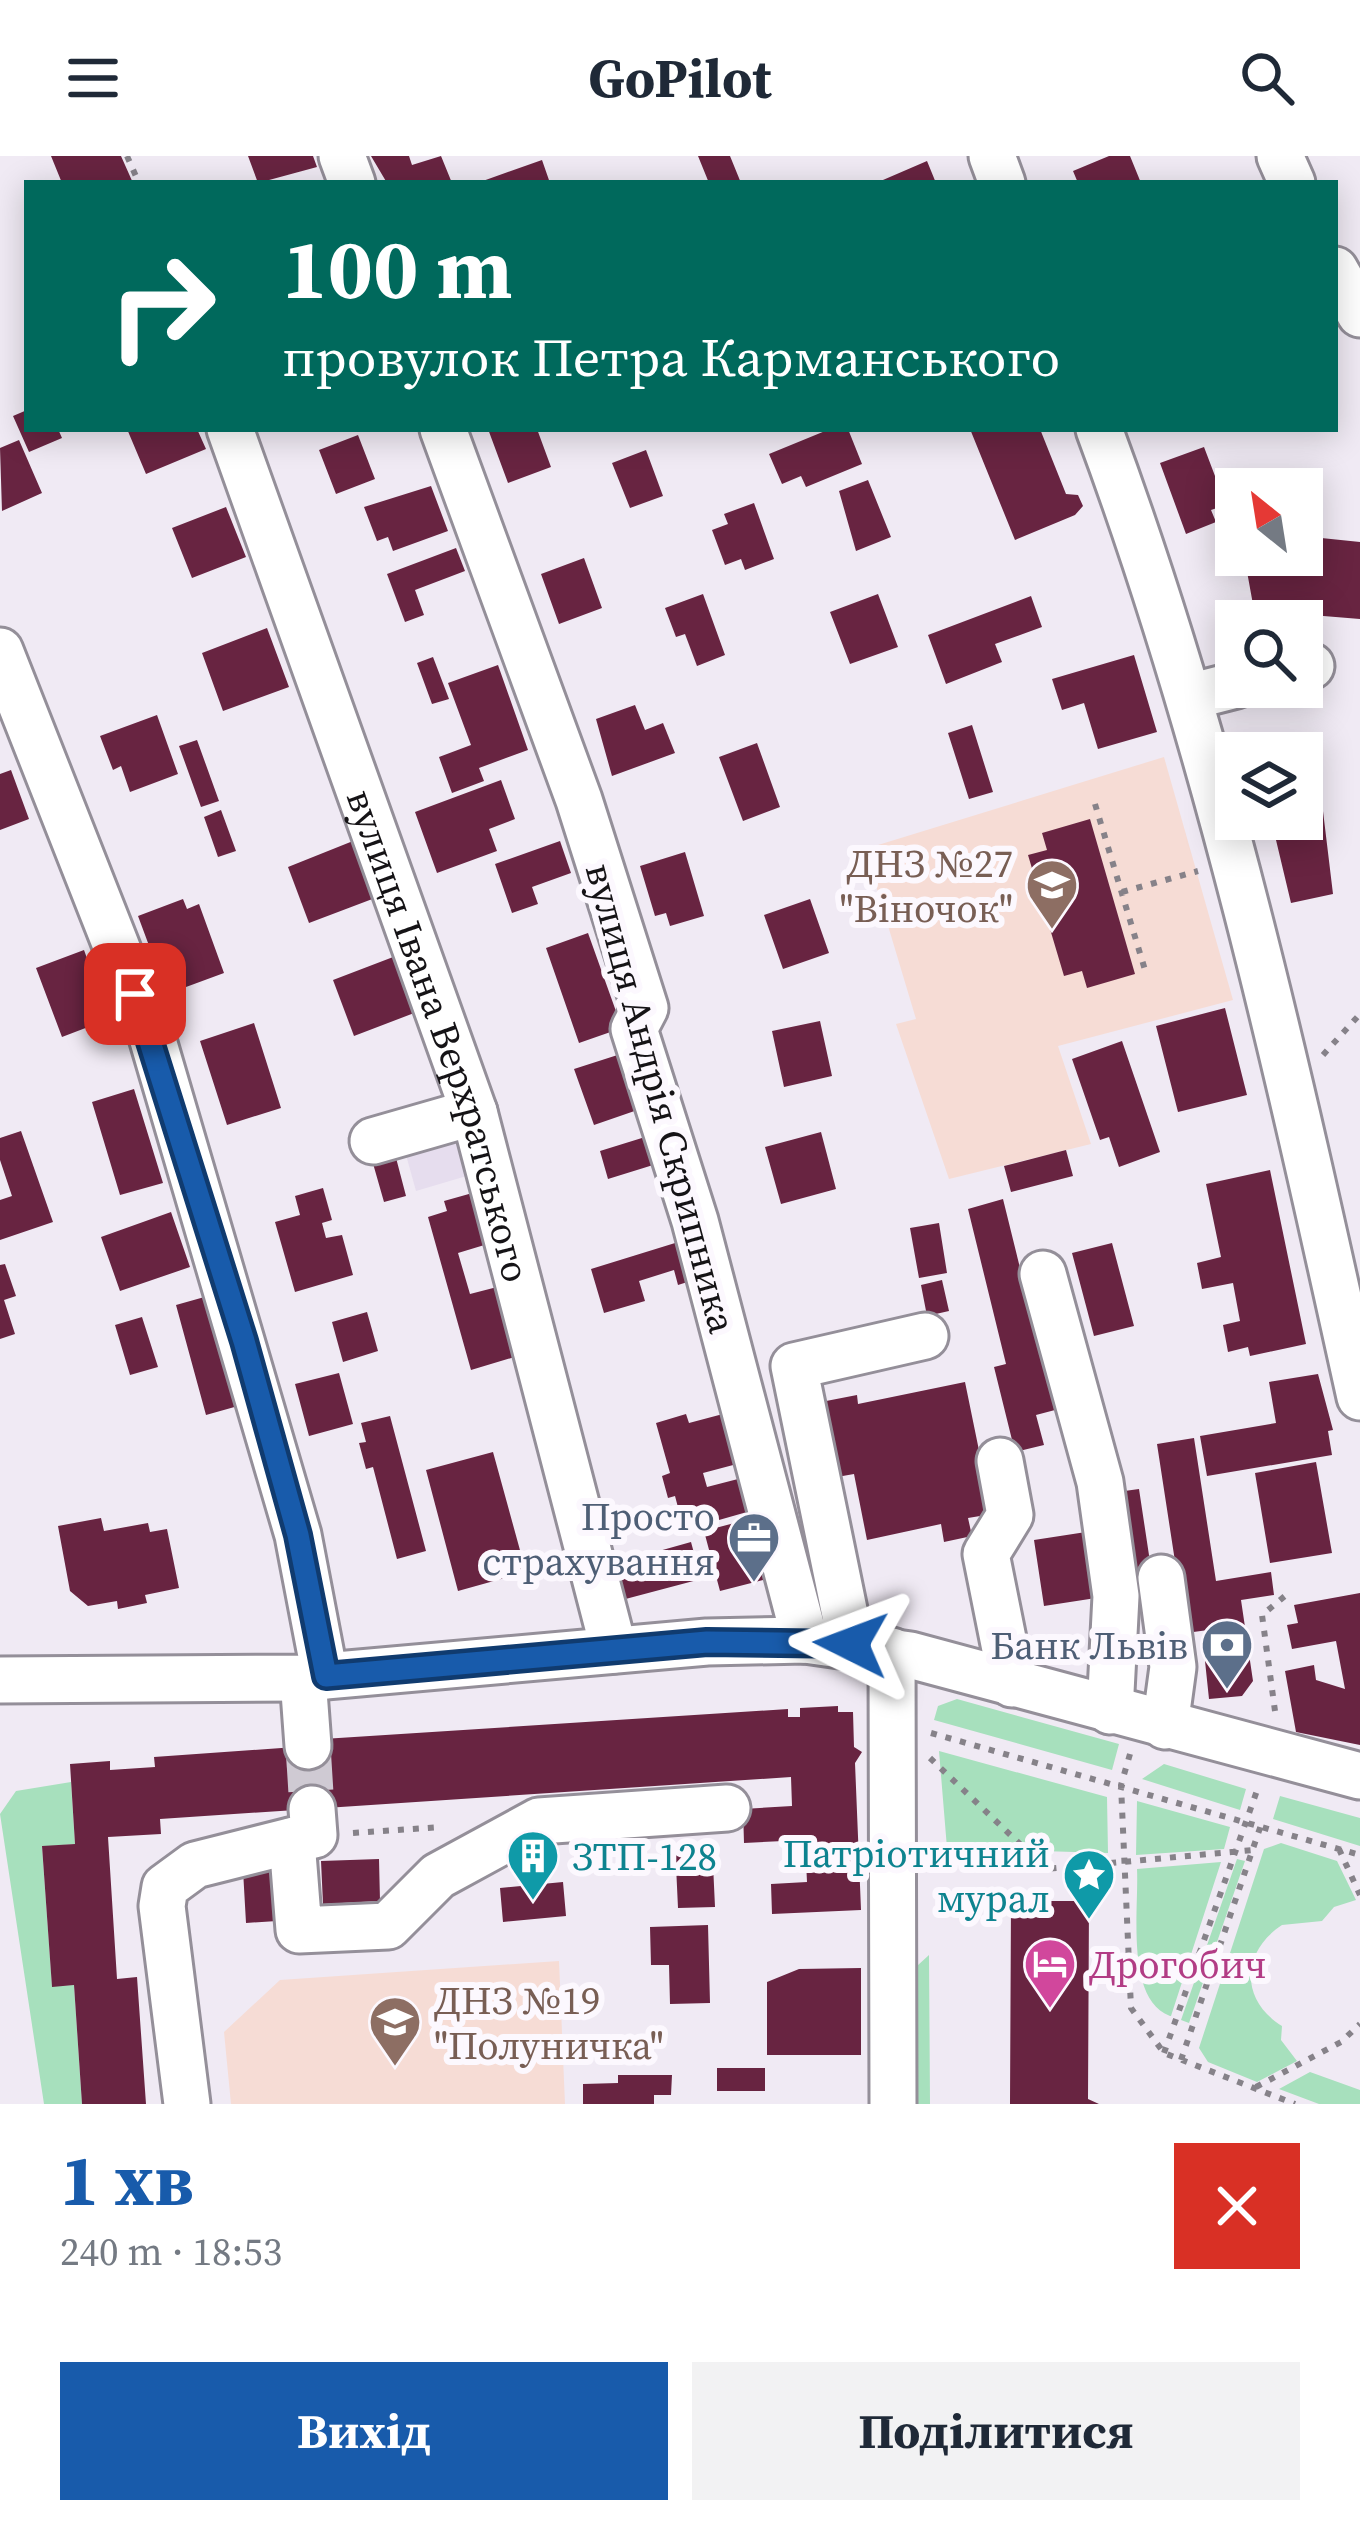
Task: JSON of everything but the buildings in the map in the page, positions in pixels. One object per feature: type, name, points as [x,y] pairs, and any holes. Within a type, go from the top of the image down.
[{"type":"street","points":[[1338,275],[1360,314]]},
{"type":"street","name":"вулиця Івана Верхратського","points":[[231,432],[473,1112],[614,1650]]},
{"type":"street","name":"вулиця Андрія Скрипника","points":[[444,432],[579,800],[645,1008],[634,1029],[695,1221],[805,1640]]},
{"type":"street","points":[[1100,432],[1189,697],[1293,1089],[1360,1397]]},
{"type":"street","points":[[0,651],[152,1037],[298,1535],[315,1677],[308,1746]]},
{"type":"street","points":[[1189,697],[1215,690]]},
{"type":"street","points":[[374,1141],[473,1112]]},
{"type":"street","points":[[1043,1274],[1100,1482],[1136,1726]]},
{"type":"street","points":[[892,2104],[892,1723],[794,1366],[925,1336]]},
{"type":"street","points":[[1000,1461],[1010,1514],[986,1554],[1012,1684]]},
{"type":"street","points":[[1136,1726],[1172,1667],[1161,1578]]},
{"type":"street","points":[[0,1680],[315,1677],[614,1650],[805,1640],[872,1647],[1012,1684],[1136,1726],[1360,1776]]},
{"type":"street","points":[[187,2104],[163,1906],[165,1887],[195,1864],[306,1828],[299,1930],[388,1926],[438,1876],[539,1820],[727,1808]]},
{"type":"path","points":[[1095,804],[1145,970]]},
{"type":"path","points":[[1122,892],[1196,872]]},
{"type":"path","points":[[1332,1045],[1360,1014]]},
{"type":"path","points":[[1276,1715],[1262,1615],[1291,1591]]},
{"type":"path","points":[[892,1723],[1360,1855]]},
{"type":"path","points":[[892,1723],[1046,1870],[1253,1850]]},
{"type":"path","points":[[1136,1726],[1121,1785],[1131,2008],[1164,2054],[1295,2104]]},
{"type":"path","points":[[1164,2054],[1261,1779]]},
{"type":"path","points":[[1181,2060],[1261,1825]]},
{"type":"path","points":[[306,1828],[449,1826]]},
{"type":"path","points":[[1339,1849],[1360,1895]]},
{"type":"path","points":[[1254,2088],[1341,2042],[1360,2024]]},
{"type":"shaded area","name":"ДНЗ №27 \"Віночок\"","points":[[1164,757],[1233,1000],[1058,1046],[1091,1144],[949,1179],[896,1024],[916,1019],[865,849]]},
{"type":"shaded area","points":[[460,1139],[470,1175],[416,1191],[406,1155]]},
{"type":"shaded area","name":"ДНЗ №19 \"Полуничка\"","points":[[559,1961],[565,2104],[231,2104],[224,2032],[280,1980]]},
{"type":"green space","points":[[957,1699],[1119,1744],[1112,1770],[934,1720],[938,1706]]},
{"type":"green space","points":[[939,1751],[1107,1797],[1108,1853],[947,1848]]},
{"type":"green space","points":[[1164,1764],[1246,1789],[1240,1810],[1142,1779]]},
{"type":"green space","points":[[71,1782],[75,1844],[42,1847],[52,1986],[74,1985],[82,2104],[44,2104],[0,1814],[16,1791]]},
{"type":"green space","points":[[1280,1796],[1360,1818],[1360,1846],[1273,1819]]},
{"type":"green space","points":[[1137,1801],[1230,1827],[1224,1849],[1136,1855]]},
{"type":"green space","points":[[1281,1843],[1337,1861],[1356,1900],[1334,1907],[1322,1921],[1282,1925],[1259,1949],[1253,1962],[1253,1990],[1268,2015],[1282,2026],[1281,2040],[1297,2061],[1257,2082],[1208,2062],[1199,2048],[1264,1849]]},
{"type":"green space","points":[[1237,1859],[1245,1861],[1189,2023],[1181,2020]]},
{"type":"green space","points":[[1221,1862],[1170,2016],[1156,2006],[1140,1973],[1137,1869]]},
{"type":"green space","points":[[929,1955],[930,2104],[918,2104],[917,1966]]},
{"type":"green space","points":[[1310,2072],[1360,2090],[1360,2104],[1319,2104],[1279,2089]]},
{"type":"tunnel","points":[[308,1746],[312,1809]]},
{"type":"place","name":"ДНЗ №27 \"Віночок\"","points":[[1052,931]]},
{"type":"place","name":"Просто страхування","points":[[754,1584]]},
{"type":"place","name":"Банк Львів","points":[[1227,1691]]},
{"type":"place","name":"ЗТП-128","points":[[533,1902]]},
{"type":"place","name":"Патріотичний мурал","points":[[1089,1921]]},
{"type":"place","name":"Дрогобич","points":[[1050,2010]]},
{"type":"place","name":"ДНЗ №19 \"Полуничка\"","points":[[395,2068]]},
{"type":"route","points":[[135,994],[244,1341],[298,1535],[326,1676],[707,1642],[851,1644]]}]
